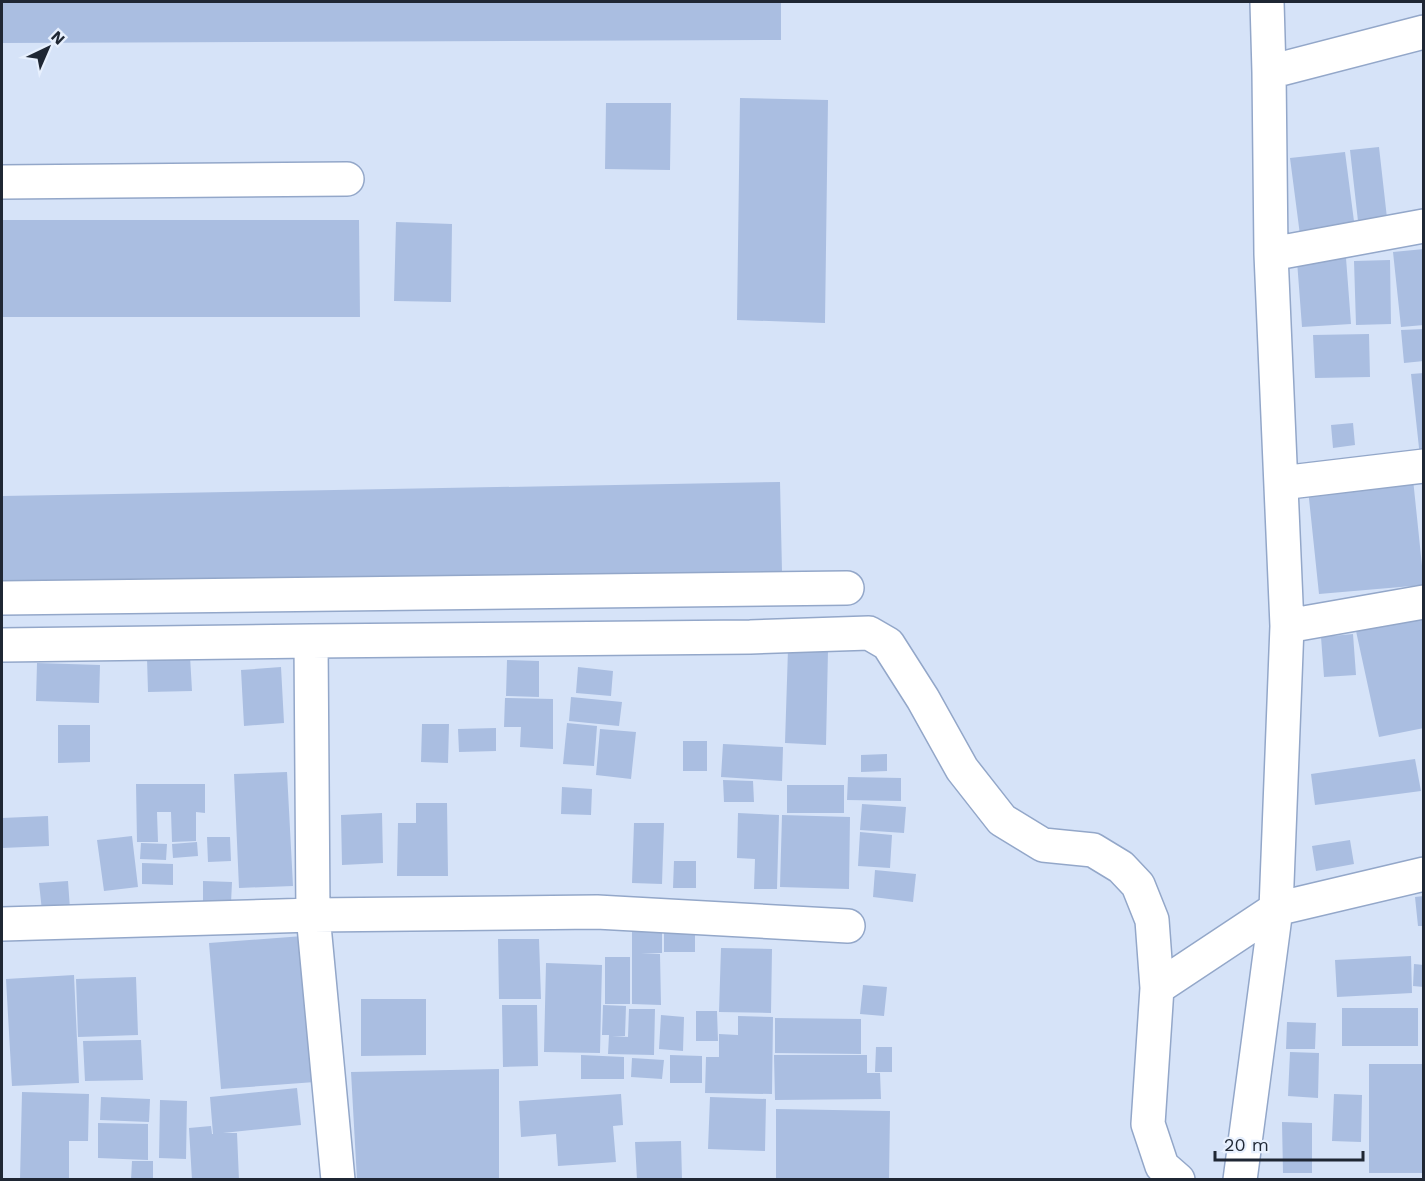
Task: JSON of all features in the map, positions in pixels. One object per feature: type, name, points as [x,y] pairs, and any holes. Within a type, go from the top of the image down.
[{"type":"street","points":[[1240,1179],[1276,909],[1287,626],[1270,254],[1267,2]]},
{"type":"street","points":[[1269,72],[1424,32]]},
{"type":"street","points":[[2,182],[347,179]]},
{"type":"street","points":[[1270,254],[1424,226]]},
{"type":"street","points":[[1281,483],[1424,466]]},
{"type":"street","points":[[2,598],[848,588]]},
{"type":"street","points":[[1287,626],[1424,602]]},
{"type":"street","points":[[2,645],[750,637],[869,633],[888,644],[923,699],[962,769],[1002,819],[1043,845],[1093,850],[1121,867],[1138,885],[1152,920],[1157,988],[1148,1124],[1162,1166],[1178,1179]]},
{"type":"street","points":[[311,641],[313,915],[339,1179]]},
{"type":"street","points":[[1157,988],[1276,909],[1424,874]]},
{"type":"street","points":[[2,924],[313,915],[597,912],[848,926]]},
{"type":"building","points":[[2,2],[781,2],[781,40],[2,43]]},
{"type":"building","points":[[740,98],[828,100],[825,323],[737,320]]},
{"type":"building","points":[[606,103],[671,103],[670,170],[605,169]]},
{"type":"building","points":[[1379,147],[1388,227],[1359,230],[1350,150]]},
{"type":"building","points":[[1345,152],[1355,229],[1300,235],[1290,158]]},
{"type":"building","points":[[2,220],[359,220],[360,317],[2,317]]},
{"type":"building","points":[[396,222],[452,224],[451,302],[394,301]]},
{"type":"building","points":[[1424,249],[1424,325],[1401,327],[1393,252]]},
{"type":"building","points":[[1346,258],[1351,324],[1302,327],[1297,261]]},
{"type":"building","points":[[1390,260],[1391,324],[1356,325],[1354,261]]},
{"type":"building","points":[[1424,329],[1424,361],[1404,363],[1401,330]]},
{"type":"building","points":[[1369,334],[1370,377],[1315,378],[1313,335]]},
{"type":"building","points":[[1424,373],[1424,457],[1420,457],[1411,374]]},
{"type":"building","points":[[1353,423],[1355,445],[1333,448],[1331,425]]},
{"type":"building","points":[[1413,479],[1424,585],[1319,594],[1308,489]]},
{"type":"building","points":[[780,482],[782,571],[2,586],[2,496]]},
{"type":"building","points":[[1424,616],[1424,728],[1379,737],[1356,631]]},
{"type":"building","points":[[1353,634],[1356,675],[1324,677],[1321,637]]},
{"type":"building","points":[[788,649],[828,650],[826,745],[785,743]]},
{"type":"building","points":[[190,656],[192,691],[148,692],[147,658]]},
{"type":"building","points":[[507,660],[539,661],[539,697],[506,696]]},
{"type":"building","points":[[37,663],[100,665],[99,703],[36,701]]},
{"type":"building","points":[[281,667],[284,723],[244,726],[241,670]]},
{"type":"building","points":[[578,667],[613,671],[611,696],[576,693]]},
{"type":"building","points":[[571,697],[622,702],[619,726],[569,721]]},
{"type":"building","points":[[505,698],[553,699],[553,749],[520,747],[521,727],[504,727]]},
{"type":"building","points":[[567,723],[597,726],[594,766],[563,764]]},
{"type":"building","points":[[422,724],[449,724],[448,763],[421,762]]},
{"type":"building","points":[[58,725],[90,725],[90,762],[58,763]]},
{"type":"building","points":[[496,728],[496,751],[459,752],[458,729]]},
{"type":"building","points":[[600,729],[636,732],[631,779],[596,775]]},
{"type":"building","points":[[683,741],[707,741],[707,771],[683,771]]},
{"type":"building","points":[[723,744],[783,747],[782,781],[721,777]]},
{"type":"building","points":[[887,754],[887,771],[861,772],[861,755]]},
{"type":"building","points":[[1415,759],[1421,791],[1315,805],[1311,774]]},
{"type":"building","points":[[287,772],[293,886],[239,888],[234,774]]},
{"type":"building","points":[[848,777],[901,778],[901,801],[847,800]]},
{"type":"building","points":[[723,780],[753,781],[754,802],[724,802]]},
{"type":"building","points":[[136,784],[205,784],[205,813],[196,812],[196,841],[172,842],[171,812],[157,812],[158,842],[137,842]]},
{"type":"building","points":[[787,785],[844,785],[844,813],[787,813]]},
{"type":"building","points":[[562,787],[592,789],[591,815],[561,814]]},
{"type":"building","points":[[416,803],[447,803],[448,876],[397,876],[398,823],[416,823]]},
{"type":"building","points":[[862,804],[906,807],[904,833],[860,830]]},
{"type":"building","points":[[382,813],[383,863],[342,865],[341,815]]},
{"type":"building","points":[[738,813],[779,815],[777,889],[754,889],[755,859],[737,858]]},
{"type":"building","points":[[782,815],[850,817],[849,889],[780,887]]},
{"type":"building","points":[[48,816],[49,846],[2,848],[2,818]]},
{"type":"building","points":[[634,823],[664,823],[662,884],[632,883]]},
{"type":"building","points":[[860,832],[892,835],[890,868],[858,866]]},
{"type":"building","points":[[132,836],[138,887],[104,891],[97,840]]},
{"type":"building","points":[[207,837],[230,837],[231,861],[208,862]]},
{"type":"building","points":[[1350,840],[1354,864],[1316,871],[1312,846]]},
{"type":"building","points":[[197,842],[198,856],[173,858],[172,844]]},
{"type":"building","points":[[141,843],[167,844],[166,860],[140,859]]},
{"type":"building","points":[[674,861],[696,861],[696,888],[673,888]]},
{"type":"building","points":[[142,863],[173,864],[173,885],[142,884]]},
{"type":"building","points":[[875,870],[916,874],[913,902],[873,897]]},
{"type":"building","points":[[68,881],[70,909],[42,911],[39,883]]},
{"type":"building","points":[[203,881],[232,882],[231,903],[203,902]]},
{"type":"building","points":[[1424,896],[1424,926],[1418,926],[1415,897]]},
{"type":"building","points":[[664,925],[695,925],[695,952],[664,952]]},
{"type":"building","points":[[632,929],[662,929],[662,953],[641,953],[660,954],[661,1005],[632,1004]]},
{"type":"building","points":[[303,936],[315,1082],[221,1089],[209,943]]},
{"type":"building","points":[[498,939],[539,939],[541,999],[499,999]]},
{"type":"building","points":[[721,948],[772,949],[771,1013],[719,1012]]},
{"type":"building","points":[[1411,956],[1412,993],[1337,997],[1335,960]]},
{"type":"building","points":[[605,957],[630,957],[630,1004],[605,1004]]},
{"type":"building","points":[[546,963],[602,965],[600,1053],[544,1052]]},
{"type":"building","points":[[1414,964],[1424,965],[1424,987],[1413,986]]},
{"type":"building","points":[[74,975],[79,1083],[12,1086],[6,979]]},
{"type":"building","points":[[136,977],[138,1035],[78,1037],[76,979]]},
{"type":"building","points":[[863,985],[887,987],[884,1016],[860,1014]]},
{"type":"building","points":[[361,999],[426,999],[426,1055],[361,1056]]},
{"type":"building","points":[[502,1005],[537,1005],[538,1066],[503,1067]]},
{"type":"building","points":[[603,1005],[626,1006],[625,1036],[612,1036],[628,1037],[629,1009],[655,1009],[654,1055],[608,1054],[609,1035],[602,1035]]},
{"type":"building","points":[[1342,1008],[1418,1008],[1418,1046],[1342,1046]]},
{"type":"building","points":[[696,1011],[717,1011],[718,1041],[696,1041]]},
{"type":"building","points":[[661,1015],[684,1017],[683,1051],[659,1049]]},
{"type":"building","points":[[738,1016],[773,1017],[772,1094],[705,1093],[706,1057],[719,1057],[719,1034],[738,1035]]},
{"type":"building","points":[[775,1018],[861,1019],[861,1054],[775,1053]]},
{"type":"building","points":[[1287,1022],[1316,1023],[1315,1049],[1286,1049]]},
{"type":"building","points":[[141,1040],[143,1080],[85,1081],[83,1041]]},
{"type":"building","points":[[876,1047],[892,1047],[892,1072],[875,1072]]},
{"type":"building","points":[[1290,1052],[1319,1053],[1318,1098],[1288,1096]]},
{"type":"building","points":[[581,1055],[624,1057],[624,1079],[581,1079]]},
{"type":"building","points":[[670,1055],[702,1056],[702,1083],[670,1083]]},
{"type":"building","points":[[774,1055],[867,1055],[867,1073],[880,1073],[881,1099],[775,1100]]},
{"type":"building","points":[[632,1058],[664,1060],[662,1079],[631,1077]]},
{"type":"building","points":[[1369,1064],[1424,1064],[1424,1173],[1369,1173]]},
{"type":"building","points":[[499,1069],[499,1180],[357,1180],[351,1072]]},
{"type":"building","points":[[297,1088],[301,1125],[223,1133],[237,1133],[239,1180],[192,1180],[189,1128],[211,1126],[213,1134],[210,1097]]},
{"type":"building","points":[[22,1092],[89,1094],[88,1141],[69,1141],[69,1180],[20,1180]]},
{"type":"building","points":[[621,1094],[623,1125],[613,1126],[616,1162],[558,1166],[556,1134],[521,1137],[519,1101]]},
{"type":"building","points":[[1334,1094],[1362,1095],[1361,1142],[1332,1141]]},
{"type":"building","points":[[101,1097],[150,1099],[149,1122],[100,1120]]},
{"type":"building","points":[[710,1097],[766,1099],[765,1151],[708,1149]]},
{"type":"building","points":[[160,1100],[187,1101],[186,1159],[159,1158]]},
{"type":"building","points":[[776,1109],[890,1111],[889,1180],[776,1180]]},
{"type":"building","points":[[1282,1122],[1312,1123],[1312,1173],[1283,1173]]},
{"type":"building","points":[[98,1123],[148,1124],[148,1160],[98,1158]]},
{"type":"building","points":[[681,1141],[682,1179],[637,1180],[635,1142]]},
{"type":"building","points":[[132,1161],[153,1161],[153,1180],[131,1180]]}]
